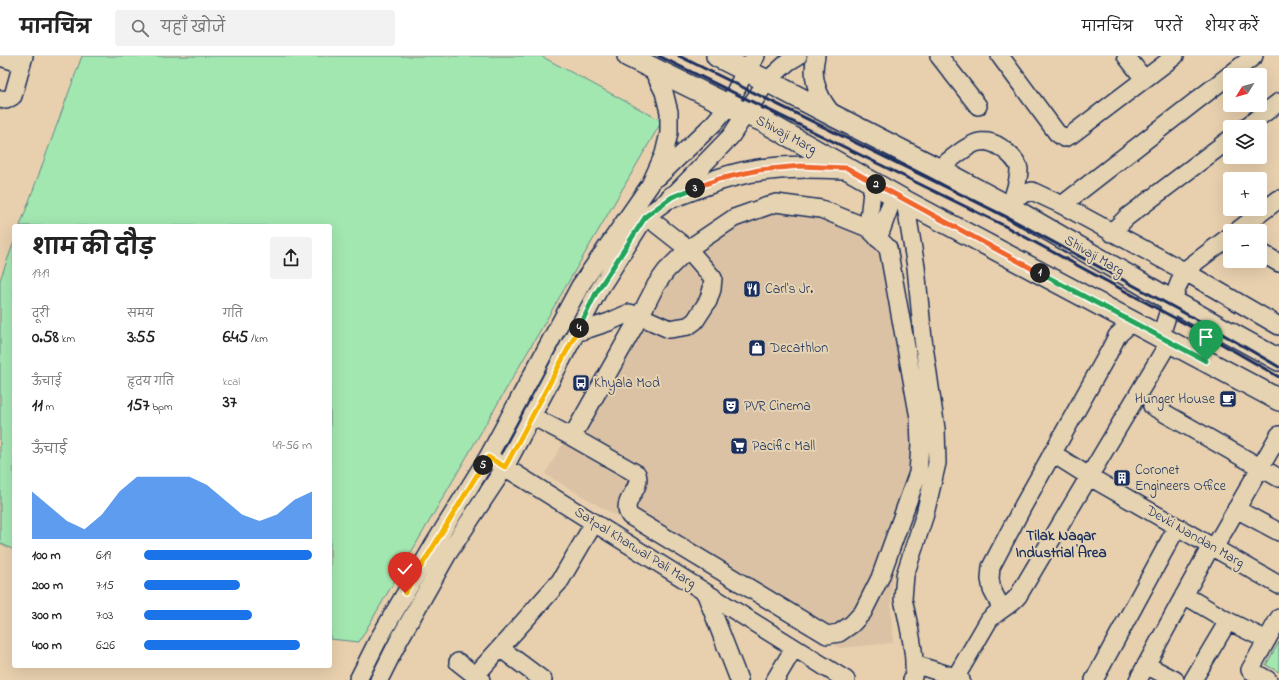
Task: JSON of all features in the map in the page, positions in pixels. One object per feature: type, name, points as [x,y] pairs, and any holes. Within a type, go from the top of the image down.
[{"type":"main road","name":"Shivaji Marg","points":[[628,56],[763,121],[900,198],[1279,400]]},
{"type":"main road","name":"Shivaji Marg","points":[[717,56],[750,63],[767,80],[834,116],[938,169],[1012,202],[1172,301],[1279,360]]},
{"type":"main road","points":[[672,197],[719,179],[759,170],[800,166],[847,168]]},
{"type":"street","points":[[650,184],[714,123],[738,109],[767,80],[788,62],[798,56]]},
{"type":"street","points":[[816,56],[814,62],[814,77],[817,91],[824,105],[834,116]]},
{"type":"street","points":[[939,56],[978,106]]},
{"type":"street","points":[[1000,56],[1057,133],[1064,138],[1071,136],[1175,56]]},
{"type":"street","points":[[1126,56],[1144,79]]},
{"type":"street","points":[[1062,205],[1254,56]]},
{"type":"street","points":[[0,57],[23,60],[13,96],[6,100],[0,99]]},
{"type":"street","points":[[379,680],[399,640],[447,555],[505,467],[596,293],[646,216],[672,197],[731,136],[750,63]]},
{"type":"street","points":[[358,680],[378,640],[433,546],[488,457],[580,286],[650,184],[664,154],[669,133],[668,112],[664,92],[652,68]]},
{"type":"street","points":[[1255,120],[1279,102]]},
{"type":"street","points":[[938,169],[978,142],[989,142],[999,147],[1013,158],[1019,168],[1012,202]]},
{"type":"street","points":[[1111,232],[1127,217],[1223,144]]},
{"type":"street","points":[[872,182],[873,234]]},
{"type":"street","points":[[1012,202],[1032,191],[1062,205],[1184,271],[1279,326]]},
{"type":"street","points":[[873,234],[900,198]]},
{"type":"street","points":[[900,198],[916,267],[923,339],[937,445],[936,463],[925,514],[905,575],[903,600],[913,653],[913,672],[957,679],[989,620],[1013,602],[1018,596],[1090,477],[1165,340],[1172,301],[1184,271],[1223,241]]},
{"type":"street","points":[[1246,224],[1279,199]]},
{"type":"street","points":[[532,416],[637,474],[638,484],[626,507],[630,516],[827,634],[839,633],[852,624],[863,612],[870,600],[880,578],[918,473],[920,446],[919,418],[888,248],[873,234],[821,209],[776,203],[734,218],[688,249],[666,271],[656,285],[572,437]]},
{"type":"street","points":[[576,333],[609,322],[629,313],[640,316],[669,329],[688,326],[695,320],[708,301],[712,289],[713,278],[688,249],[646,216]]},
{"type":"street","points":[[1267,256],[1279,263]]},
{"type":"street","points":[[1002,609],[992,590],[990,579],[991,567],[1117,336],[1132,322]]},
{"type":"street","points":[[1152,406],[1279,478]]},
{"type":"street","points":[[1138,680],[1184,595],[1279,435]]},
{"type":"street","name":"Devki Nandan Marg","points":[[1052,453],[1090,477],[1279,585]]},
{"type":"street","name":"Satpal Kharwal Pali Marg","points":[[488,457],[705,592],[739,680]]},
{"type":"street","points":[[1236,509],[1279,532]]},
{"type":"street","points":[[458,662],[478,678],[500,648],[560,581],[594,522]]},
{"type":"street","points":[[1094,680],[1177,527]]},
{"type":"street","points":[[705,592],[846,680]]},
{"type":"street","points":[[1184,595],[1228,621],[1267,640]]},
{"type":"street","points":[[1268,680],[1250,670],[1279,618]]},
{"type":"street","points":[[1193,680],[1228,621]]},
{"type":"street","points":[[500,648],[543,680]]},
{"type":"street","points":[[775,680],[794,648]]},
{"type":"street","points":[[1146,665],[1175,680]]},
{"type":"shaded area","name":"Pacific Mall","points":[[797,211],[856,222],[894,242],[916,417],[918,485],[896,531],[891,604],[893,643],[840,648],[545,474],[674,256],[747,213]]},
{"type":"green space","points":[[82,56],[541,56],[662,121],[359,642],[332,639],[332,224],[21,224]]},
{"type":"green space","points":[[12,247],[12,549],[0,543],[0,280]]},
{"type":"green space","points":[[1279,642],[1279,672],[1266,665]]},
{"type":"railway","points":[[659,56],[1001,224],[1208,336],[1279,377]]},
{"type":"railway","points":[[679,56],[1005,216],[1212,328],[1279,367]]},
{"type":"place","name":"Carl's Jr.","points":[[752,289]]},
{"type":"place","name":"Decathlon","points":[[757,348]]},
{"type":"place","name":"Khyala Mod","points":[[581,383]]},
{"type":"place","name":"Hunger House","points":[[1228,399]]},
{"type":"place","name":"PVR Cinema","points":[[731,406]]},
{"type":"place","name":"Pacific Mall","points":[[739,446]]},
{"type":"place","name":"Coronet Engineers Office","points":[[1122,478]]},
{"type":"district","name":"Tilak Nagar Industrial Area","points":[[1061,544]]},
{"type":"route","points":[[405,593],[488,457],[505,467],[596,293],[646,216],[672,197],[719,179],[759,170],[800,166],[847,168],[905,201],[1160,338],[1206,361]]}]
